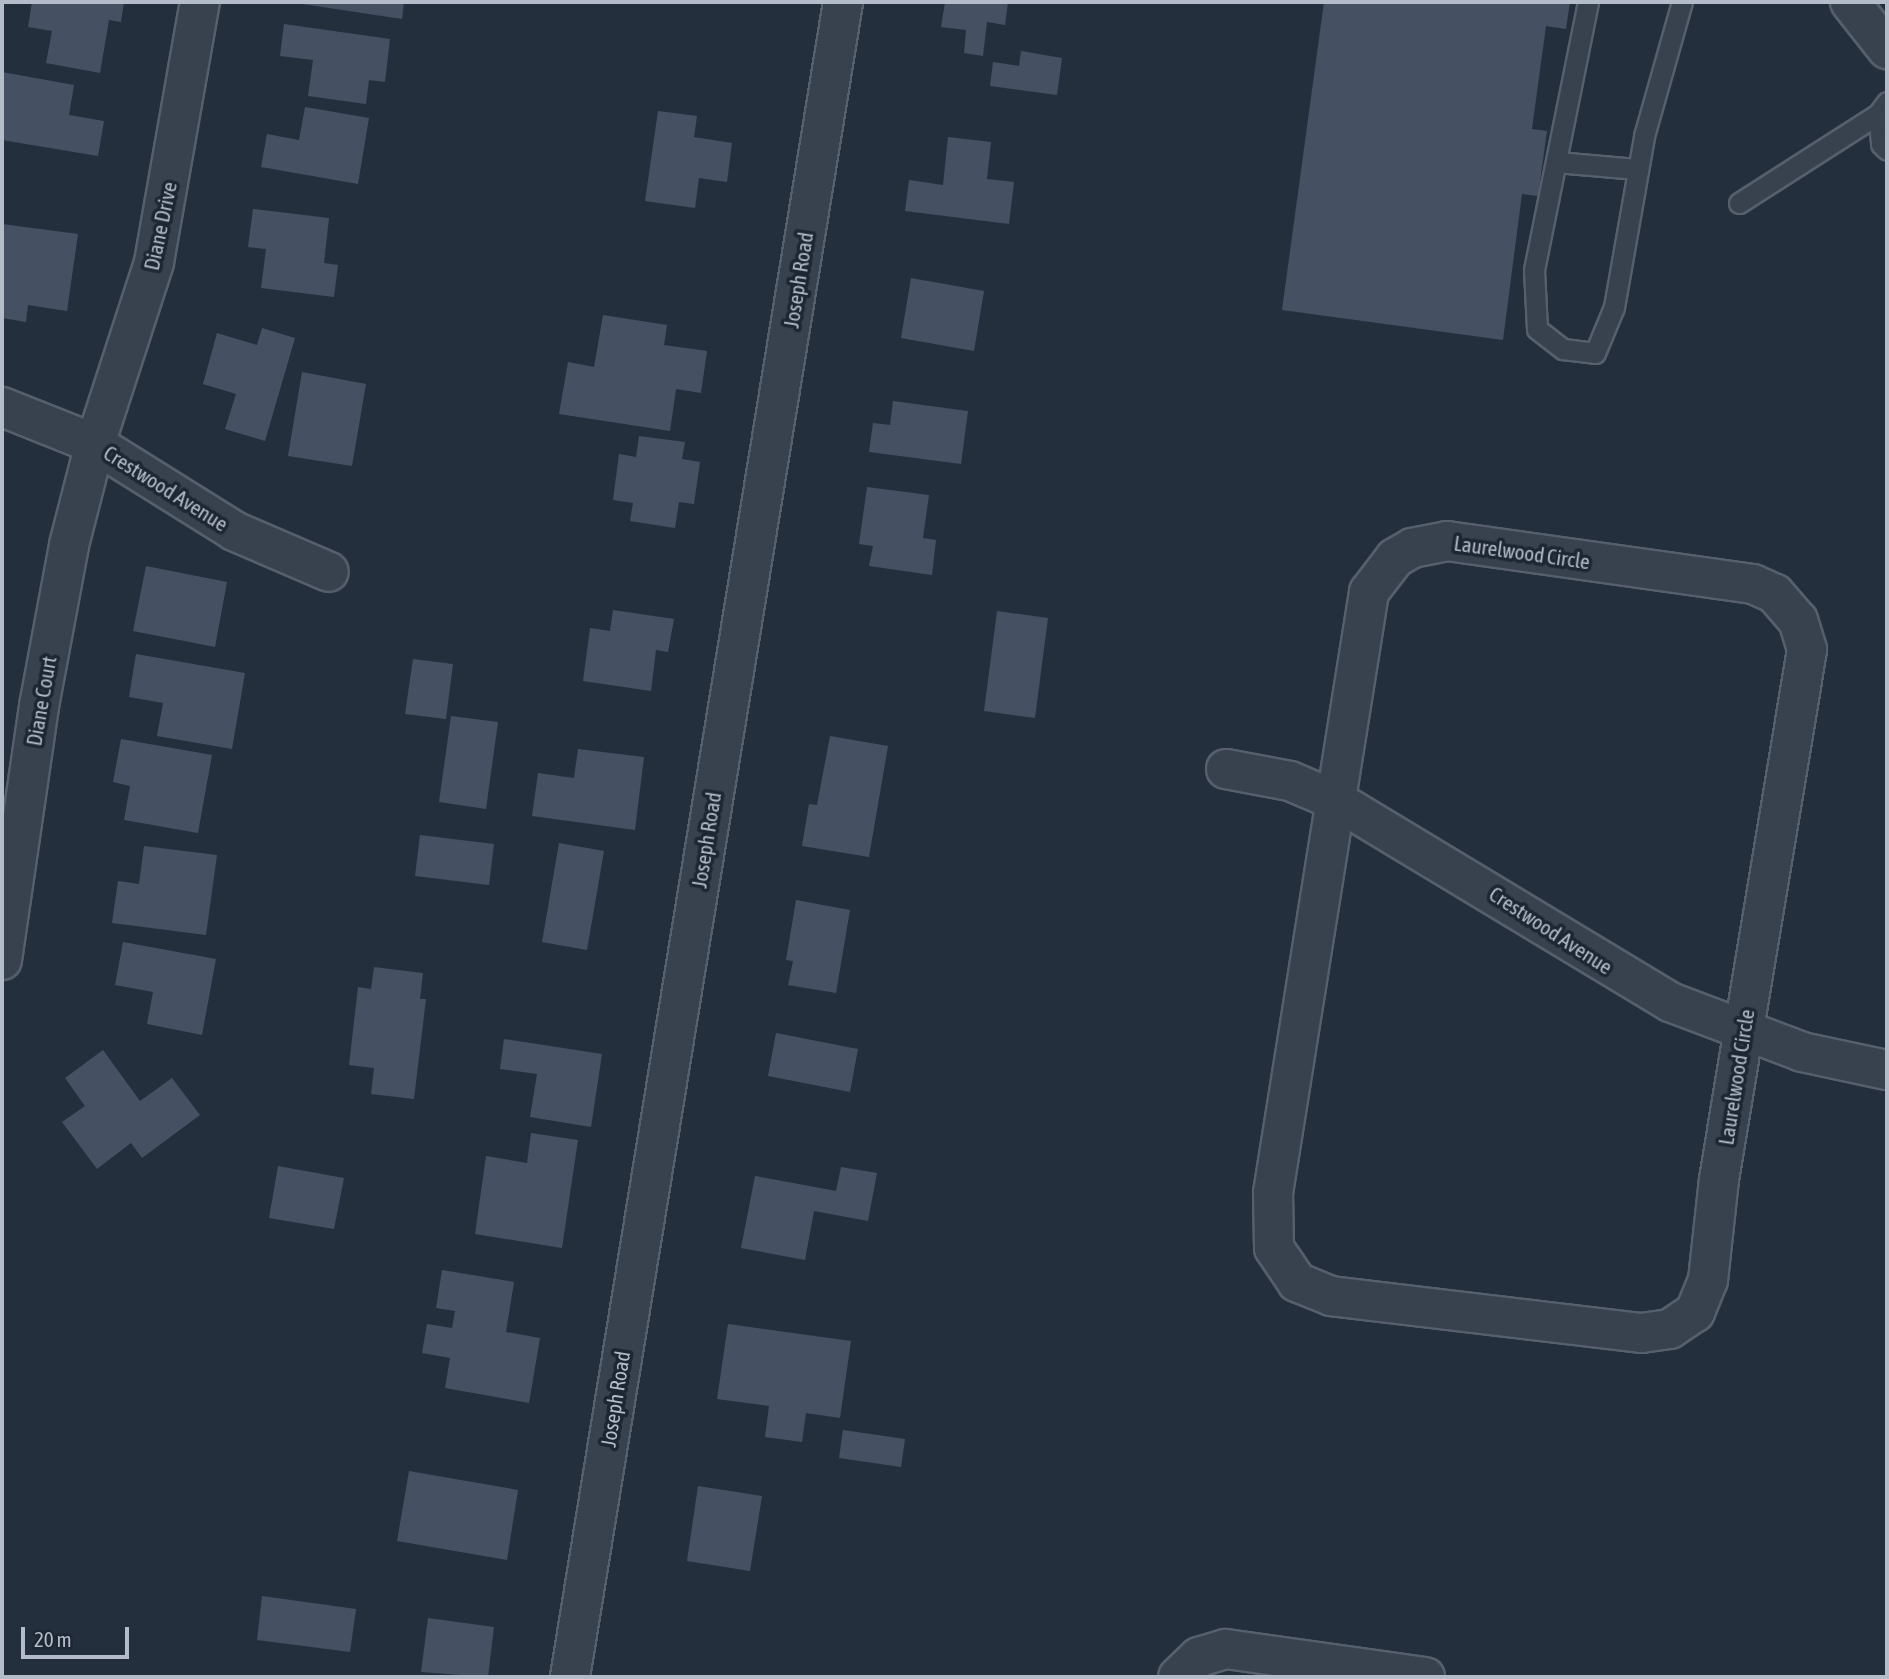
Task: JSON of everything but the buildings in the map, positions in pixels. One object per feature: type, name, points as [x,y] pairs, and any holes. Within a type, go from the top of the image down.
[{"type":"street","name":"Diane Drive","points":[[95,444],[154,262],[200,2]]},
{"type":"street","name":"Joseph Road","points":[[570,1677],[843,2]]},
{"type":"street","points":[[1850,2],[1887,49]]},
{"type":"street","name":"Crestwood Avenue","points":[[2,407],[95,444],[234,531],[328,572]]},
{"type":"street","name":"Diane Court","points":[[2,960],[39,706],[69,545],[95,444]]},
{"type":"street","name":"Laurelwood Circle","points":[[1447,541],[1753,584],[1775,594],[1798,620],[1807,650],[1743,1033],[1708,1280],[1695,1312],[1670,1329],[1642,1333],[1331,1296],[1297,1282],[1274,1248],[1272,1214],[1337,801],[1369,592],[1395,558],[1412,548],[1447,541]]},
{"type":"street","name":"Crestwood Avenue","points":[[1226,769],[1290,780],[1337,801],[1474,880],[1618,973],[1670,1002],[1743,1033],[1887,1070]]},
{"type":"street","points":[[1178,1677],[1199,1657],[1226,1649],[1424,1677]]},
{"type":"lane","points":[[1588,2],[1534,270],[1537,329],[1563,349],[1595,353],[1614,307],[1637,169],[1682,2]]},
{"type":"lane","points":[[1882,108],[1881,144],[1887,150]]},
{"type":"lane","points":[[1739,203],[1882,108]]},
{"type":"lane","points":[[1556,162],[1637,169]]}]
